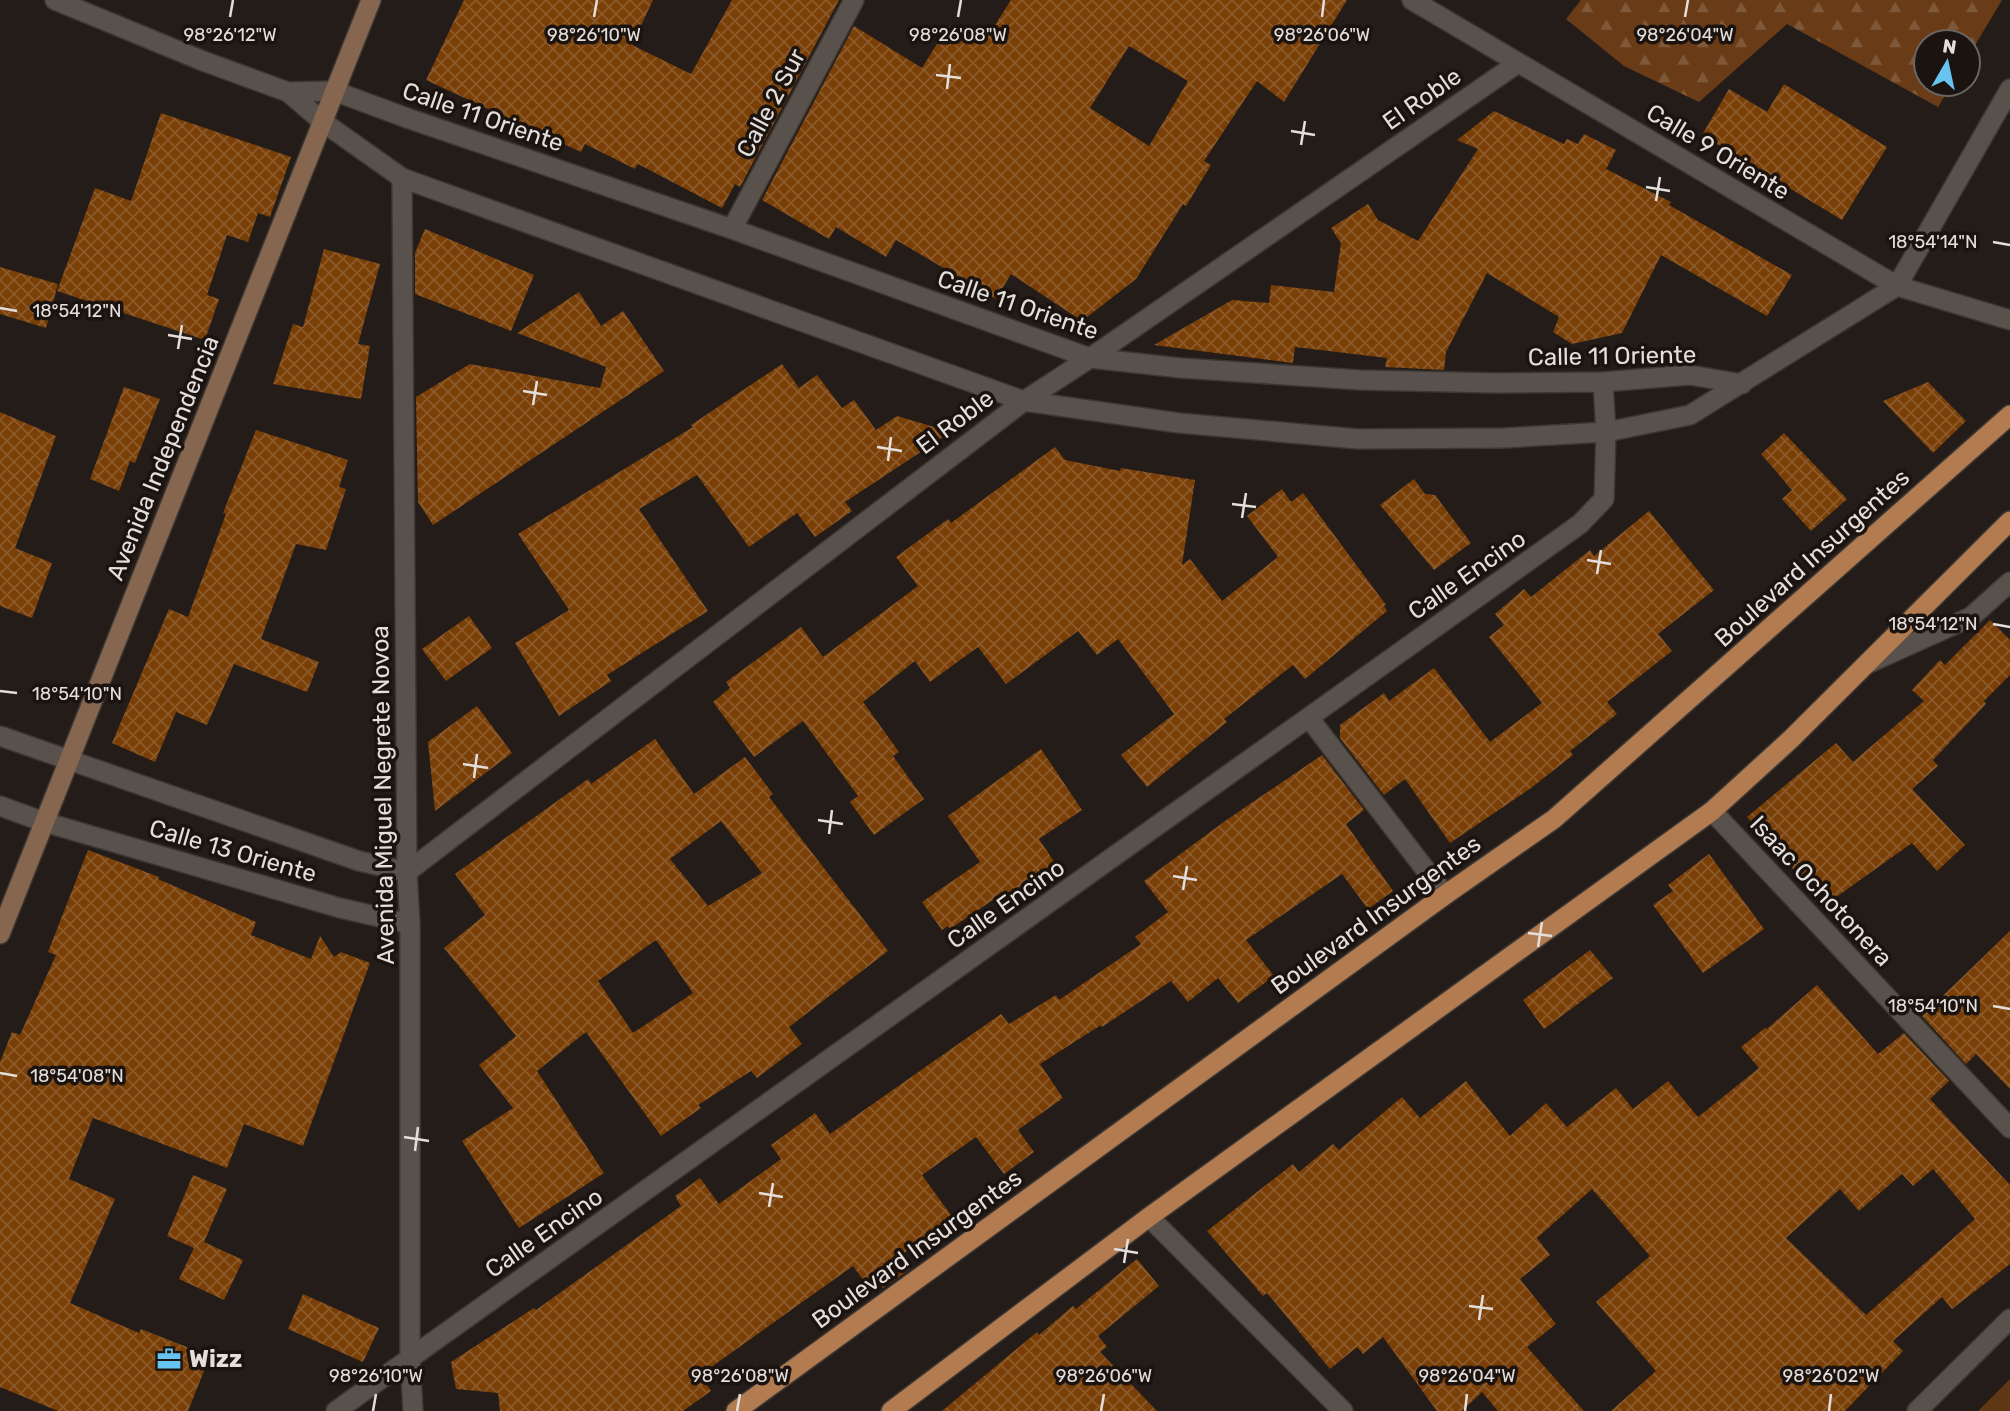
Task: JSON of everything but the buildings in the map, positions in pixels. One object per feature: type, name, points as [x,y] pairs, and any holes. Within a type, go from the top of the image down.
[{"type":"main road","name":"Avenida Independencia","points":[[0,934],[370,0]]},
{"type":"main road","name":"Boulevard Insurgentes","points":[[736,1411],[1445,895],[1554,819],[2010,415]]},
{"type":"main road","points":[[891,1411],[1149,1217],[1712,811],[1791,739],[2010,521]]},
{"type":"street","points":[[55,0],[288,92],[334,90]]},
{"type":"street","name":"Calle 2 Sur","points":[[732,229],[854,0]]},
{"type":"street","name":"Calle 9 Oriente","points":[[1412,0],[1897,286],[2010,320]]},
{"type":"street","name":"El Roble","points":[[407,872],[1024,401],[1518,63]]},
{"type":"street","points":[[1742,384],[1897,286],[2010,89]]},
{"type":"street","name":"Calle 11 Oriente","points":[[334,90],[1090,358],[1181,368],[1360,380],[1602,382],[1690,375],[1742,384]]},
{"type":"street","name":"Calle 11 Oriente","points":[[288,92],[323,122],[402,178],[1024,401],[1180,423],[1358,439],[1503,438],[1606,432],[1690,415],[1742,384]]},
{"type":"street","name":"Avenida Miguel Negrete Novoa","points":[[402,178],[407,872],[410,924],[410,1358],[413,1411]]},
{"type":"street","name":"Calle Encino","points":[[336,1411],[1580,524],[1604,499],[1606,432],[1602,382]]},
{"type":"street","points":[[1868,664],[1971,617],[2010,582]]},
{"type":"street","points":[[1309,718],[1445,895]]},
{"type":"street","name":"Calle 13 Oriente","points":[[0,736],[359,861],[407,872]]},
{"type":"street","name":"Calle 13 Oriente","points":[[0,806],[44,822],[341,908],[410,924]]},
{"type":"street","name":"Isaac Ochotonera","points":[[1712,811],[2010,1128]]},
{"type":"street","points":[[1149,1217],[1343,1411]]},
{"type":"street","points":[[1917,1411],[2010,1320]]},
{"type":"green space","points":[[1581,0],[2002,0],[1982,34],[1982,28],[1912,28],[1912,93],[1787,24],[1699,102],[1624,66],[1566,19]]},
{"type":"green space","points":[[1922,98],[1943,98],[1938,107]]},
{"type":"shaded area","points":[[2010,1379],[2010,1411],[1978,1411]]},
{"type":"place","name":"Wizz","points":[[169,1359]]}]
